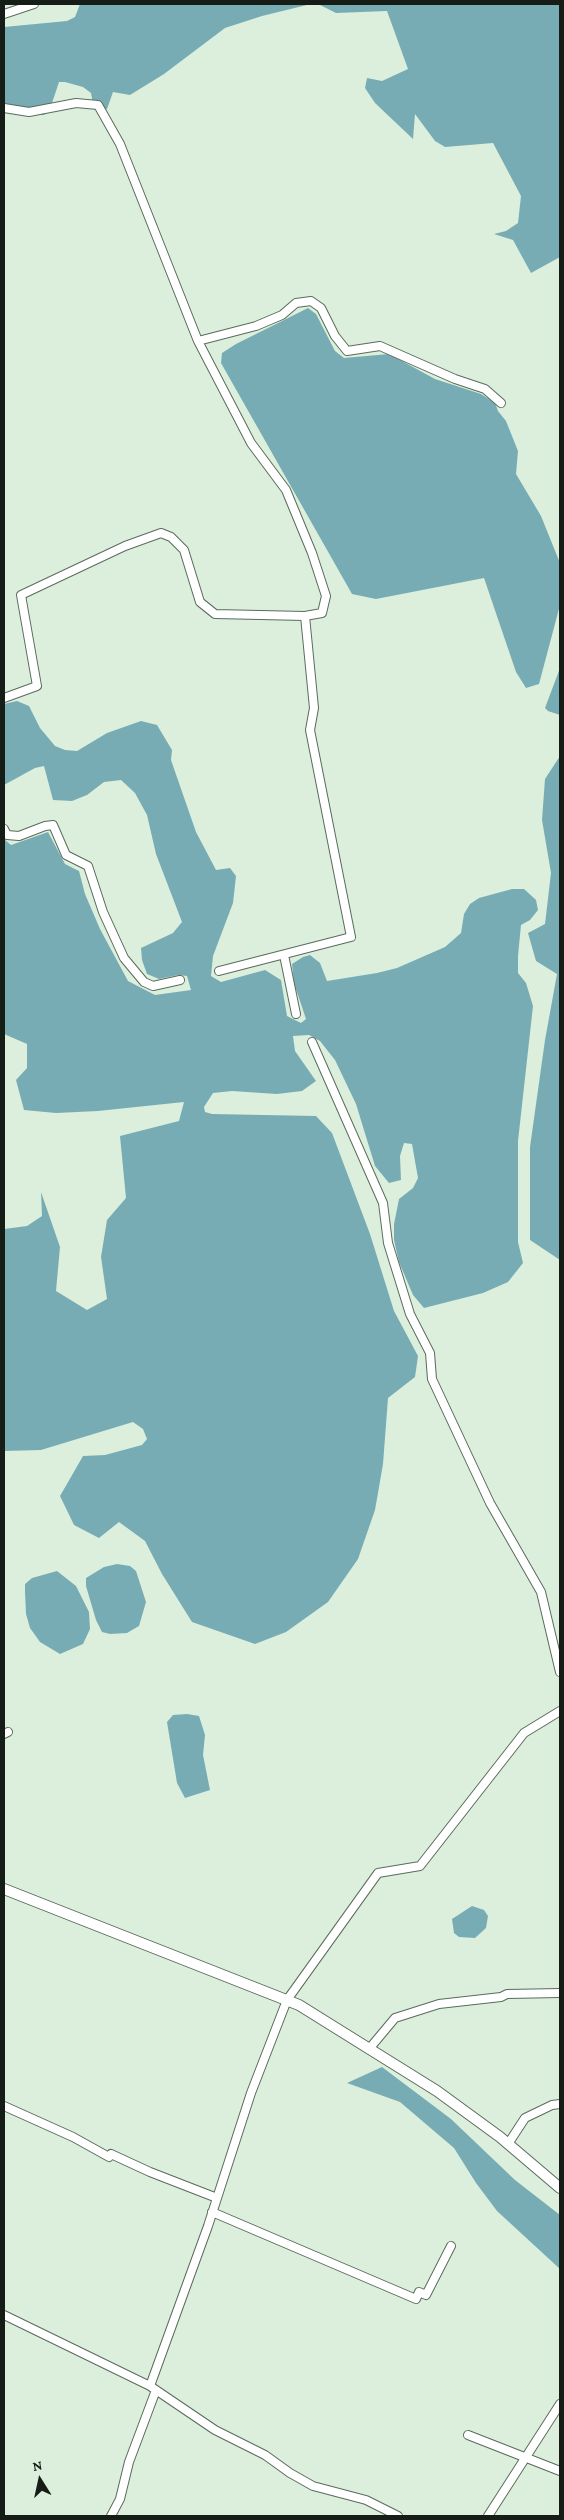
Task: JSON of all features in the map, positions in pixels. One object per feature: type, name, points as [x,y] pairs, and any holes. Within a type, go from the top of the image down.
[{"type":"street","points":[[4,14],[34,4]]},
{"type":"street","points":[[4,108],[29,112],[76,103],[98,104],[120,144],[198,341],[251,443],[286,490],[312,553],[326,596],[322,613],[305,616],[214,614],[200,602],[184,550],[171,537],[161,534],[125,546],[21,595],[37,686],[4,698]]},
{"type":"street","points":[[198,341],[256,326],[282,315],[296,304],[311,301],[321,308],[335,336],[347,351],[380,346],[454,379],[485,389],[501,404]]},
{"type":"street","points":[[219,972],[351,937],[310,730],[314,708],[305,616]]},
{"type":"street","points":[[4,829],[8,835],[19,836],[45,826],[53,825],[66,855],[88,866],[103,912],[124,958],[144,982],[153,986],[180,980]]},
{"type":"street","points":[[284,955],[296,1014]]},
{"type":"street","points":[[312,1042],[382,1203],[388,1243],[410,1314],[430,1353],[432,1379],[490,1503],[541,1592],[560,1672]]},
{"type":"street","points":[[111,2516],[120,2499],[128,2462],[251,2093],[287,2000],[378,1873],[420,1866],[524,1733],[560,1711]]},
{"type":"street","points":[[4,1889],[299,2005],[437,2091],[508,2144],[560,2188]]},
{"type":"street","points":[[369,2049],[395,2018],[439,2004],[501,1997],[507,1994],[560,1992]]},
{"type":"street","points":[[508,2144],[525,2118],[560,2104]]},
{"type":"street","points":[[4,2106],[73,2137],[109,2157],[111,2154],[150,2172],[217,2198]]},
{"type":"street","points":[[212,2212],[416,2300],[419,2292],[426,2295],[451,2246]]},
{"type":"street","points":[[4,2315],[153,2388],[215,2430],[265,2455],[290,2473],[313,2486],[366,2500],[398,2516]]},
{"type":"street","points":[[488,2516],[560,2404]]},
{"type":"street","points":[[468,2436],[560,2471]]},
{"type":"water","points":[[80,4],[311,4],[262,16],[225,28],[164,74],[130,95],[113,92],[107,109],[94,110],[91,93],[83,87],[59,82],[49,112],[44,115],[4,112],[4,27],[67,21],[75,17]]},
{"type":"water","points":[[318,4],[560,4],[560,257],[531,273],[513,240],[494,234],[506,231],[518,223],[521,196],[493,143],[445,147],[435,141],[415,114],[413,139],[375,103],[365,88],[367,78],[382,81],[408,69],[387,11],[336,13]]},
{"type":"water","points":[[308,308],[316,314],[335,351],[344,358],[389,354],[435,379],[481,394],[495,403],[498,411],[506,421],[518,451],[516,474],[541,516],[560,563],[560,605],[539,684],[526,688],[516,672],[484,578],[376,599],[352,594],[221,363],[222,353],[236,344]]},
{"type":"water","points":[[560,668],[560,715],[545,708]]},
{"type":"water","points":[[17,701],[29,706],[40,728],[55,746],[65,750],[77,751],[107,733],[141,721],[157,725],[172,750],[171,760],[196,832],[216,870],[230,868],[236,876],[233,903],[213,956],[211,976],[221,982],[265,970],[281,980],[287,1016],[301,1023],[306,1019],[294,983],[292,964],[303,957],[310,955],[320,963],[327,981],[377,973],[397,968],[445,947],[461,933],[464,914],[470,904],[479,898],[512,889],[524,889],[536,900],[538,910],[530,920],[521,925],[518,956],[518,973],[526,983],[533,1006],[518,1141],[518,1242],[523,1263],[508,1282],[483,1293],[424,1308],[413,1295],[399,1262],[394,1240],[394,1224],[399,1199],[413,1188],[418,1178],[412,1144],[404,1143],[400,1156],[401,1180],[389,1183],[375,1166],[356,1104],[335,1060],[320,1041],[309,1035],[293,1036],[295,1051],[316,1081],[302,1091],[277,1094],[232,1091],[213,1093],[204,1107],[205,1112],[212,1114],[316,1116],[332,1133],[370,1234],[394,1311],[418,1356],[415,1377],[388,1398],[383,1464],[375,1510],[358,1559],[328,1602],[286,1632],[255,1644],[192,1622],[162,1574],[145,1541],[119,1522],[99,1538],[74,1525],[60,1496],[83,1456],[105,1455],[142,1445],[147,1439],[143,1429],[133,1422],[41,1450],[4,1451],[4,1229],[27,1226],[42,1216],[41,1192],[60,1247],[56,1291],[87,1310],[107,1299],[101,1257],[107,1220],[126,1198],[120,1136],[179,1121],[184,1102],[98,1111],[56,1113],[24,1110],[16,1080],[27,1068],[27,1044],[4,1034],[4,839],[11,845],[48,832],[65,864],[79,871],[85,894],[100,929],[128,981],[155,995],[191,990],[187,976],[178,975],[159,979],[147,974],[142,960],[141,948],[173,933],[182,922],[156,854],[147,815],[135,793],[121,780],[104,782],[87,795],[72,801],[53,800],[44,766],[35,768],[4,785],[4,704]]},
{"type":"water","points":[[560,756],[560,1260],[530,1240],[530,1147],[545,1040],[557,974],[536,961],[528,933],[545,924],[551,873],[542,820],[545,779]]},
{"type":"water","points":[[117,1564],[130,1566],[136,1571],[146,1602],[139,1626],[127,1633],[110,1634],[102,1632],[96,1620],[86,1586],[86,1578],[104,1567]]},
{"type":"water","points":[[57,1571],[76,1586],[89,1612],[90,1629],[83,1644],[60,1654],[40,1642],[30,1628],[26,1614],[25,1592],[25,1584],[32,1578]]},
{"type":"water","points":[[187,1714],[199,1716],[205,1735],[203,1755],[210,1790],[185,1798],[177,1783],[167,1722],[173,1715]]},
{"type":"water","points":[[472,1906],[484,1910],[488,1916],[486,1928],[475,1938],[459,1937],[454,1933],[452,1919]]},
{"type":"water","points":[[382,2067],[451,2119],[515,2180],[560,2215],[560,2269],[497,2211],[476,2183],[454,2148],[400,2102],[347,2083]]}]
